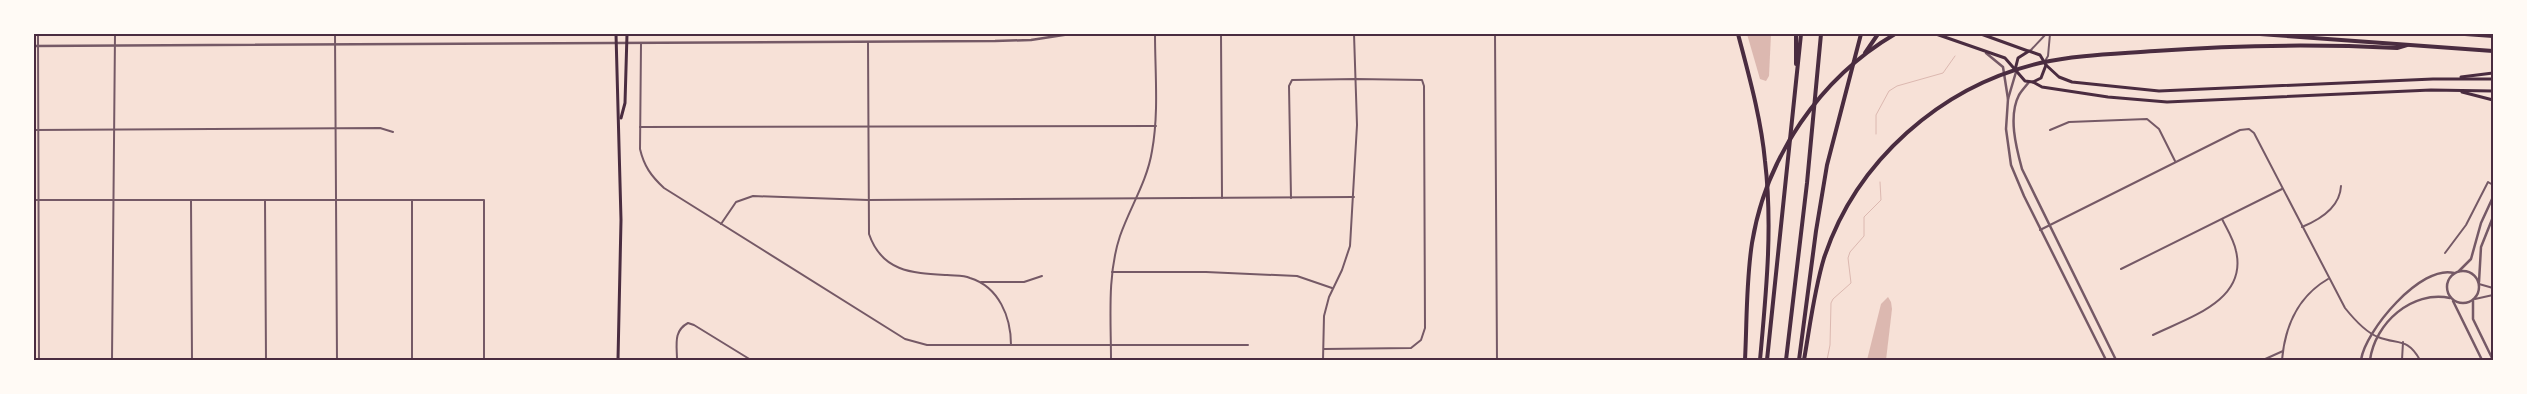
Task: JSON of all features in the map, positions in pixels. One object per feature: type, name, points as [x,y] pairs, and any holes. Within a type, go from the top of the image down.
[{"type":"highway","points":[[1738,34],[1759,120],[1767,177],[1768,259],[1760,360]]},
{"type":"highway","points":[[1796,34],[1797,79]]},
{"type":"highway","points":[[1767,360],[1801,34]]},
{"type":"highway","points":[[1786,360],[1807,184],[1822,34]]},
{"type":"highway","points":[[1799,360],[1827,165],[1861,34]]},
{"type":"highway","points":[[1850,81],[1857,65],[1878,34]]},
{"type":"highway","points":[[1745,360],[1750,257],[1764,195],[1782,154],[1796,128],[1821,96],[1840,76],[1870,50],[1895,34]]},
{"type":"highway","points":[[2260,34],[2493,51]]},
{"type":"highway","points":[[2465,34],[2493,36]]},
{"type":"highway","points":[[1804,360],[1817,286],[1836,228],[1863,182],[1895,144],[1927,116],[1949,101],[1988,81],[2030,66],[2076,57],[2249,45],[2397,48],[2407,45]]},
{"type":"main road","points":[[616,34],[620,121],[618,360]]},
{"type":"main road","points":[[620,121],[625,103],[627,34]]},
{"type":"main road","points":[[1936,34],[2005,58],[2021,79],[2042,87],[2108,98],[2167,102],[2460,90],[2493,91]]},
{"type":"main road","points":[[1981,34],[2037,52],[2046,65],[2041,78],[2031,82]]},
{"type":"main road","points":[[2016,71],[2018,58],[2029,51]]},
{"type":"main road","points":[[2046,65],[2060,77],[2072,82],[2159,91],[2456,78],[2493,79]]},
{"type":"main road","points":[[2456,78],[2493,73]]},
{"type":"main road","points":[[2460,90],[2493,100]]},
{"type":"street","points":[[38,34],[36,46],[39,200],[39,360]]},
{"type":"street","points":[[112,360],[115,34]]},
{"type":"street","points":[[335,34],[336,360]]},
{"type":"street","points":[[36,46],[868,42],[1030,40],[1070,34]]},
{"type":"street","points":[[1111,360],[1112,272],[1120,235],[1137,199],[1150,164],[1156,126],[1155,34]]},
{"type":"street","points":[[1221,34],[1222,198]]},
{"type":"street","points":[[1324,360],[1324,316],[1332,288],[1342,270],[1350,246],[1357,124],[1354,34]]},
{"type":"street","points":[[1495,34],[1497,360]]},
{"type":"street","points":[[2029,51],[2046,34]]},
{"type":"street","points":[[2045,61],[2048,56],[2050,34]]},
{"type":"street","points":[[868,42],[868,200],[869,234],[874,249],[884,258],[908,272],[969,277],[981,282],[1024,282],[1042,276]]},
{"type":"street","points":[[641,44],[640,149],[643,163],[652,177],[664,188],[905,339],[927,345],[1248,345]]},
{"type":"street","points":[[1985,52],[2004,67],[2008,99],[2006,129],[2010,164],[2040,230],[2106,360]]},
{"type":"street","points":[[2008,99],[2016,71]]},
{"type":"street","points":[[1291,198],[1290,82],[1296,79],[1422,80],[1424,86],[1425,328],[1421,340],[1411,348],[1324,349]]},
{"type":"street","points":[[2031,82],[2017,100],[2015,139],[2025,175],[2116,360]]},
{"type":"street","points":[[2050,130],[2069,122],[2147,119],[2159,129],[2175,161]]},
{"type":"street","points":[[640,127],[1156,126]]},
{"type":"street","points":[[34,130],[380,128],[393,132]]},
{"type":"street","points":[[2040,230],[2175,161],[2240,130],[2249,129],[2254,133],[2344,308],[2378,337],[2403,342],[2410,346],[2420,360]]},
{"type":"street","points":[[2445,253],[2466,225],[2488,182],[2493,185]]},
{"type":"street","points":[[2302,228],[2329,210],[2339,198],[2341,186]]},
{"type":"street","points":[[2121,269],[2282,189]]},
{"type":"street","points":[[721,224],[736,202],[745,197],[868,200],[1354,197]]},
{"type":"street","points":[[2482,360],[2448,293],[2448,282],[2471,259],[2481,223],[2493,197]]},
{"type":"street","points":[[34,200],[484,200],[484,360]]},
{"type":"street","points":[[191,200],[192,360]]},
{"type":"street","points":[[264,200],[266,360]]},
{"type":"street","points":[[412,200],[412,360]]},
{"type":"street","points":[[2493,217],[2481,247],[2478,294],[2474,300],[2473,319],[2493,360]]},
{"type":"street","points":[[2153,335],[2216,303],[2230,290],[2236,275],[2237,254],[2222,219]]},
{"type":"street","points":[[2459,271],[2469,272],[2479,283],[2493,288]]},
{"type":"street","points":[[1112,272],[1206,272],[1297,276],[1332,288]]},
{"type":"street","points":[[2360,360],[2362,351],[2372,333],[2403,297],[2423,280],[2439,273],[2454,274]]},
{"type":"street","points":[[2282,360],[2288,326],[2296,308],[2318,285],[2328,278]]},
{"type":"street","points":[[981,282],[1000,302],[1008,317],[1011,345]]},
{"type":"street","points":[[2370,360],[2378,337],[2396,313],[2411,303],[2432,296],[2451,299],[2462,304],[2493,295]]},
{"type":"street","points":[[34,309],[39,309]]},
{"type":"street","points":[[677,360],[677,333],[679,328],[688,323],[750,360]]},
{"type":"street","points":[[2402,360],[2403,342]]},
{"type":"street","points":[[2263,360],[2283,351]]},
{"type":"shaded area","points":[[1747,34],[1771,34],[1769,76],[1766,81],[1760,79]]},
{"type":"shaded area","points":[[1888,297],[1892,309],[1886,360],[1867,360],[1881,304]]},
{"type":"waterway","points":[[1876,134],[1876,115],[1889,91],[1897,86],[1943,73],[1955,56]]},
{"type":"waterway","points":[[1827,360],[1830,345],[1831,303],[1851,283],[1848,258],[1850,252],[1864,236],[1864,217],[1881,200],[1880,182]]}]
